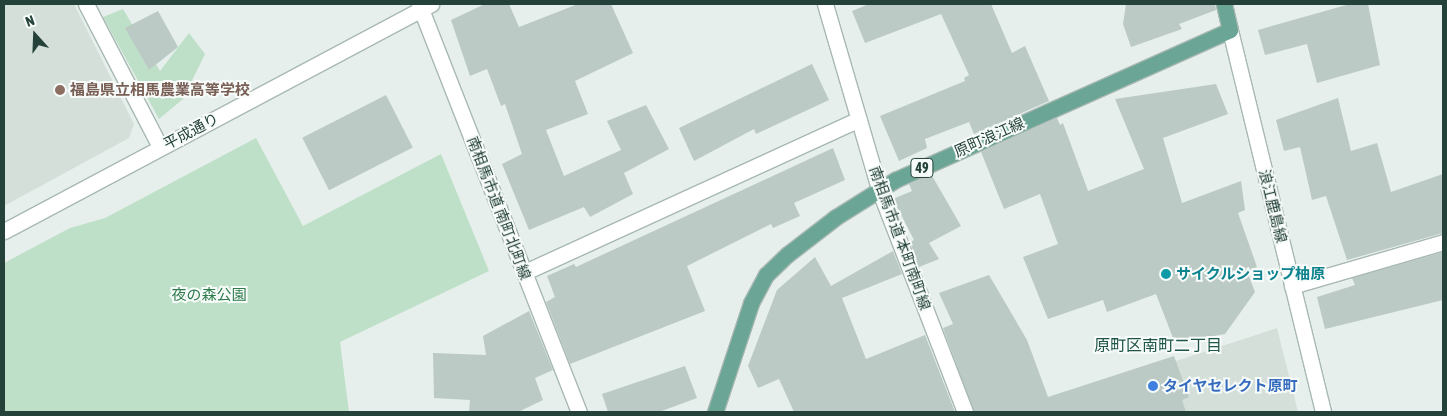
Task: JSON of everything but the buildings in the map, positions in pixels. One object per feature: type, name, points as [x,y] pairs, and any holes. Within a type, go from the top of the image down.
[{"type":"main road","points":[[1224,4],[1230,30]]},
{"type":"main road","name":"原町浪江線","points":[[715,412],[736,343],[766,275],[830,222],[879,189],[1230,30]]},
{"type":"street","points":[[86,4],[160,147]]},
{"type":"street","name":"南相馬市道 本町南町線","points":[[825,4],[879,189],[965,412]]},
{"type":"street","name":"平成通り","points":[[4,231],[424,5]]},
{"type":"street","name":"南相馬市道 南町北町線","points":[[424,5],[579,412]]},
{"type":"street","name":"浪江鹿島線","points":[[1230,30],[1323,412]]},
{"type":"street","points":[[525,272],[859,118]]},
{"type":"street","points":[[1292,286],[1443,242]]},
{"type":"shaded area","name":"福島県立相馬農業高等学校","points":[[4,4],[74,4],[134,124],[129,138],[4,206]]},
{"type":"shaded area","points":[[1277,328],[1298,412],[1124,412],[1105,384]]},
{"type":"green space","points":[[123,9],[160,71],[189,33],[205,54],[183,99],[159,119],[103,17]]},
{"type":"green space","name":"夜の森公園","points":[[256,138],[303,226],[441,154],[489,271],[340,342],[349,412],[4,412],[4,263],[70,228],[105,218]]},
{"type":"place","name":"福島県立相馬農業高等学校","points":[[60,90]]},
{"type":"place","name":"サイクルショップ柚原","points":[[1166,274]]},
{"type":"place","name":"タイヤセレクト原町","points":[[1153,386]]},
{"type":"district","name":"原町区南町二丁目","points":[[1158,345]]}]
